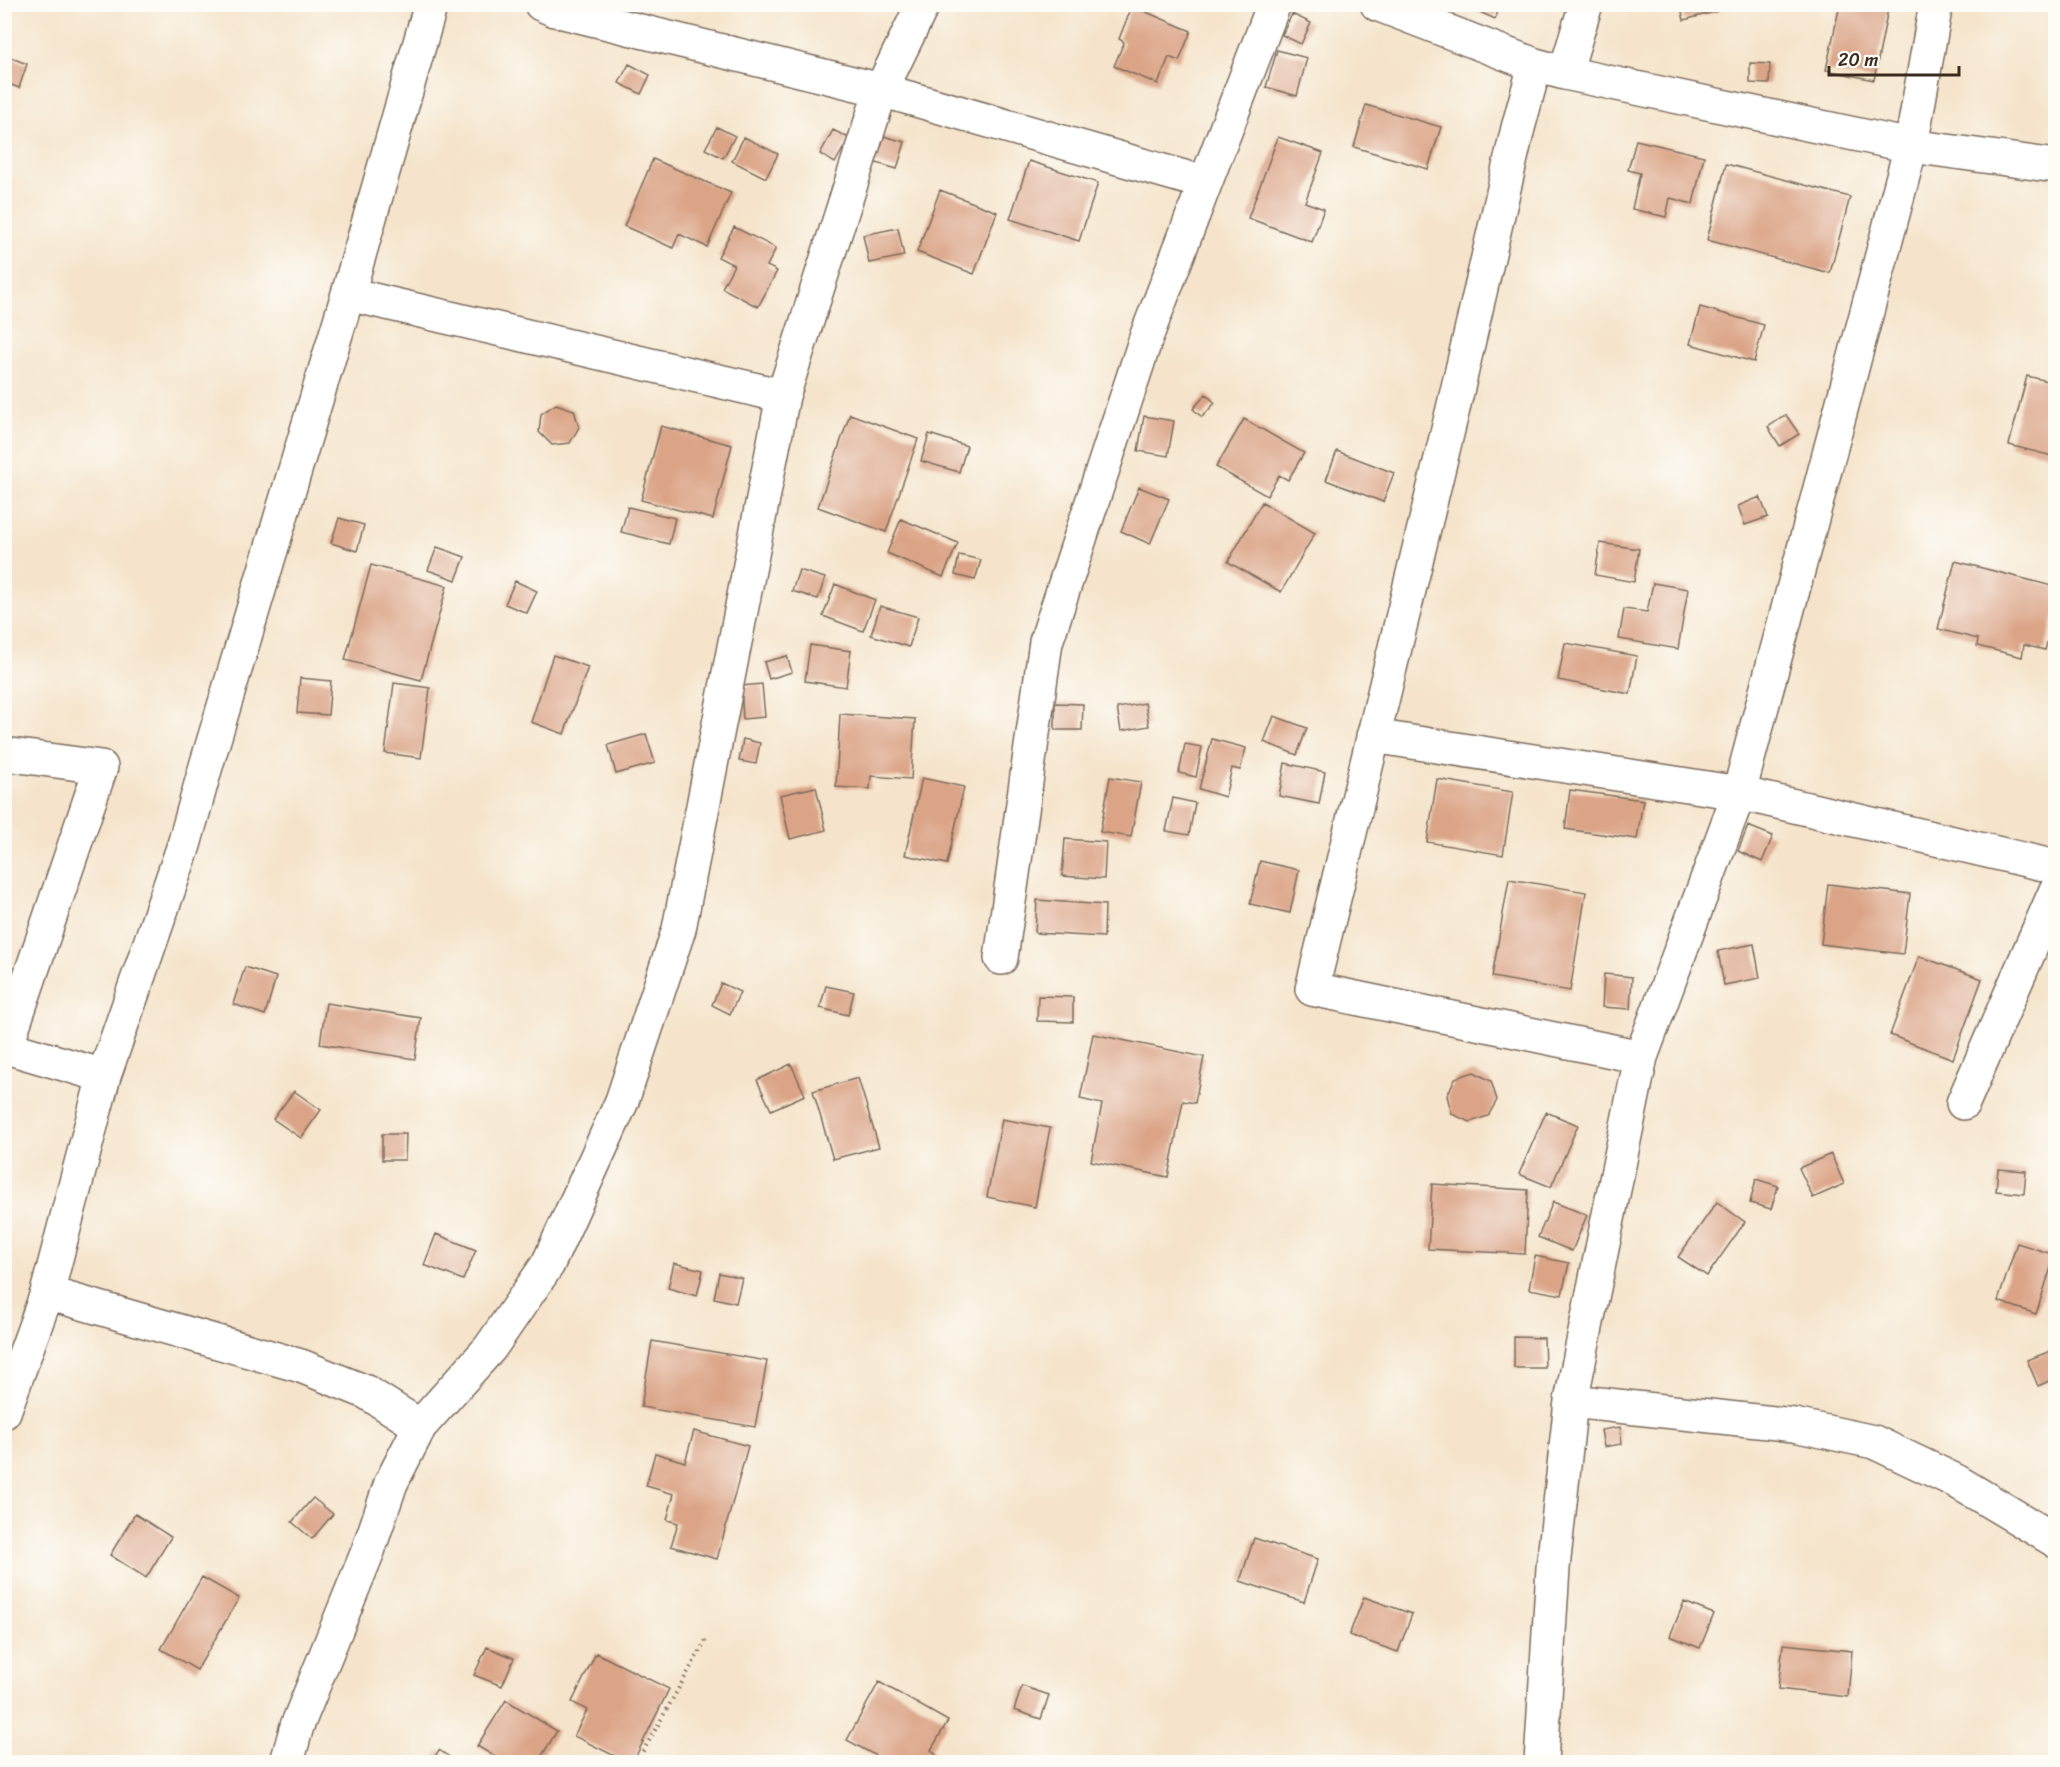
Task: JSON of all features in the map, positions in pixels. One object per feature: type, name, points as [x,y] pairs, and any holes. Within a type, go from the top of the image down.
[{"type":"street","points":[[4,1412],[47,1293],[105,1076],[184,845],[212,743],[348,294],[431,4]]},
{"type":"street","points":[[542,4],[555,10],[881,90],[1205,183]]},
{"type":"street","points":[[287,1762],[297,1726],[368,1551],[391,1483],[420,1426],[490,1348],[548,1264],[622,1101],[678,929],[783,396],[881,90],[923,4]]},
{"type":"street","points":[[1001,958],[1046,642],[1147,335],[1274,4]]},
{"type":"street","points":[[1377,4],[1534,64],[1565,73],[1911,146],[2055,166]]},
{"type":"street","points":[[1565,73],[1586,4]]},
{"type":"street","points":[[1541,1762],[1553,1568],[1571,1401],[1641,1057],[1739,793],[1911,146],[1936,4]]},
{"type":"street","points":[[1534,64],[1454,409],[1312,989],[1641,1057]]},
{"type":"street","points":[[348,294],[783,396]]},
{"type":"street","points":[[1373,736],[1739,793],[2055,867]]},
{"type":"street","points":[[4,754],[101,767],[6,1047],[105,1076]]},
{"type":"street","points":[[1963,1103],[2055,890]]},
{"type":"street","points":[[47,1293],[301,1366],[366,1392],[420,1426]]},
{"type":"street","points":[[1571,1401],[1794,1425],[1874,1442],[1956,1481],[2055,1541]]},
{"type":"path","points":[[637,1762],[706,1640]]},
{"type":"building","points":[[1462,4],[1501,4],[1495,19]]},
{"type":"building","points":[[1680,4],[1716,4],[1718,11],[1684,20]]},
{"type":"building","points":[[1840,4],[1889,4],[1874,80],[1826,70]]},
{"type":"building","points":[[1132,6],[1191,31],[1179,61],[1169,57],[1158,84],[1114,66],[1124,42],[1119,39]]},
{"type":"building","points":[[1292,14],[1311,23],[1301,44],[1282,35]]},
{"type":"building","points":[[1277,50],[1307,58],[1297,96],[1266,87]]},
{"type":"building","points":[[4,55],[27,64],[19,88],[4,82]]},
{"type":"building","points":[[1750,63],[1770,64],[1769,84],[1750,83]]},
{"type":"building","points":[[629,64],[650,75],[641,94],[619,83]]},
{"type":"building","points":[[1366,105],[1441,127],[1428,169],[1354,147]]},
{"type":"building","points":[[717,127],[735,136],[723,158],[705,149]]},
{"type":"building","points":[[833,130],[849,138],[835,163],[820,154]]},
{"type":"building","points":[[880,135],[905,142],[897,169],[873,162]]},
{"type":"building","points":[[744,137],[778,154],[766,178],[732,161]]},
{"type":"building","points":[[1278,137],[1323,153],[1305,202],[1324,209],[1312,242],[1248,218]]},
{"type":"building","points":[[1636,140],[1704,156],[1693,204],[1670,198],[1666,217],[1632,209],[1640,173],[1628,170]]},
{"type":"building","points":[[653,159],[731,193],[707,247],[679,234],[673,248],[624,226]]},
{"type":"building","points":[[1029,161],[1098,183],[1079,241],[1010,219]]},
{"type":"building","points":[[1726,164],[1850,197],[1830,273],[1707,240]]},
{"type":"building","points":[[940,190],[997,212],[974,274],[917,252]]},
{"type":"building","points":[[734,227],[776,248],[767,266],[777,271],[758,307],[722,288],[734,265],[718,257]]},
{"type":"building","points":[[898,228],[904,256],[869,263],[863,235]]},
{"type":"building","points":[[1700,307],[1764,325],[1754,362],[1690,344]]},
{"type":"building","points":[[2027,376],[2056,383],[2056,457],[2009,445]]},
{"type":"building","points":[[1206,394],[1215,403],[1202,417],[1193,409]]},
{"type":"building","points":[[556,404],[574,410],[579,427],[570,443],[552,445],[539,432],[541,414]]},
{"type":"building","points":[[850,414],[918,439],[886,532],[818,507]]},
{"type":"building","points":[[1786,415],[1799,434],[1780,446],[1768,427]]},
{"type":"building","points":[[1144,416],[1174,421],[1168,456],[1138,451]]},
{"type":"building","points":[[1244,419],[1304,453],[1288,480],[1279,475],[1267,496],[1216,467]]},
{"type":"building","points":[[661,426],[732,445],[713,519],[641,500]]},
{"type":"building","points":[[929,434],[967,446],[959,472],[921,461]]},
{"type":"building","points":[[1337,451],[1394,473],[1383,502],[1326,480]]},
{"type":"building","points":[[1139,487],[1169,499],[1150,544],[1121,531]]},
{"type":"building","points":[[1760,497],[1768,517],[1745,525],[1738,506]]},
{"type":"building","points":[[1262,502],[1315,533],[1281,592],[1228,562]]},
{"type":"building","points":[[628,507],[675,518],[669,544],[621,532]]},
{"type":"building","points":[[339,518],[364,525],[357,551],[331,543]]},
{"type":"building","points":[[901,519],[958,543],[943,577],[887,553]]},
{"type":"building","points":[[1600,543],[1639,549],[1634,582],[1595,575]]},
{"type":"building","points":[[437,547],[465,557],[456,580],[428,570]]},
{"type":"building","points":[[959,555],[981,560],[975,580],[955,575]]},
{"type":"building","points":[[1955,561],[2056,587],[2056,610],[2045,650],[2024,645],[2022,657],[1977,646],[1978,639],[1938,629]]},
{"type":"building","points":[[371,565],[447,586],[421,680],[345,660]]},
{"type":"building","points":[[799,570],[825,578],[818,599],[792,591]]},
{"type":"building","points":[[515,581],[537,591],[527,613],[505,604]]},
{"type":"building","points":[[1653,583],[1688,589],[1678,649],[1619,639],[1624,609],[1647,612]]},
{"type":"building","points":[[835,584],[875,600],[863,631],[823,616]]},
{"type":"building","points":[[880,606],[918,617],[909,647],[871,635]]},
{"type":"building","points":[[1565,643],[1637,656],[1630,694],[1558,680]]},
{"type":"building","points":[[810,645],[851,651],[846,687],[805,681]]},
{"type":"building","points":[[553,655],[588,667],[564,734],[531,722]]},
{"type":"building","points":[[787,656],[792,672],[769,679],[764,662]]},
{"type":"building","points":[[300,678],[331,681],[328,715],[297,713]]},
{"type":"building","points":[[394,683],[430,688],[421,758],[385,753]]},
{"type":"building","points":[[762,684],[765,717],[743,719],[741,686]]},
{"type":"building","points":[[1055,703],[1083,704],[1082,730],[1055,730]]},
{"type":"building","points":[[1145,703],[1149,726],[1121,731],[1117,708]]},
{"type":"building","points":[[840,714],[915,719],[911,779],[871,776],[870,789],[836,787]]},
{"type":"building","points":[[1274,716],[1307,728],[1297,755],[1264,742]]},
{"type":"building","points":[[646,734],[655,763],[616,774],[608,745]]},
{"type":"building","points":[[743,739],[760,743],[756,764],[739,761]]},
{"type":"building","points":[[1212,739],[1246,748],[1240,770],[1232,768],[1225,797],[1199,789]]},
{"type":"building","points":[[1185,744],[1202,747],[1196,777],[1179,773]]},
{"type":"building","points":[[1285,763],[1325,772],[1319,804],[1279,796]]},
{"type":"building","points":[[1110,777],[1141,782],[1131,837],[1100,832]]},
{"type":"building","points":[[922,778],[964,787],[947,864],[905,855]]},
{"type":"building","points":[[1437,779],[1513,792],[1503,855],[1427,842]]},
{"type":"building","points":[[816,787],[826,830],[790,839],[780,795]]},
{"type":"building","points":[[1570,790],[1643,800],[1637,839],[1565,829]]},
{"type":"building","points":[[1173,798],[1195,803],[1189,835],[1166,831]]},
{"type":"building","points":[[1748,826],[1773,836],[1762,862],[1738,851]]},
{"type":"building","points":[[1065,839],[1106,842],[1104,879],[1062,876]]},
{"type":"building","points":[[1260,861],[1299,870],[1290,913],[1250,904]]},
{"type":"building","points":[[1509,879],[1586,892],[1570,991],[1492,977]]},
{"type":"building","points":[[1828,884],[1910,894],[1903,954],[1821,944]]},
{"type":"building","points":[[1037,900],[1105,905],[1104,937],[1035,933]]},
{"type":"building","points":[[1754,944],[1760,978],[1724,985],[1718,951]]},
{"type":"building","points":[[1919,956],[1982,979],[1953,1059],[1890,1035]]},
{"type":"building","points":[[245,967],[276,977],[265,1015],[233,1004]]},
{"type":"building","points":[[1604,974],[1632,977],[1630,1009],[1602,1007]]},
{"type":"building","points":[[721,983],[740,992],[730,1014],[712,1005]]},
{"type":"building","points":[[826,986],[854,992],[848,1015],[820,1008]]},
{"type":"building","points":[[1038,996],[1073,997],[1073,1022],[1037,1021]]},
{"type":"building","points":[[326,1003],[421,1018],[415,1059],[320,1044]]},
{"type":"building","points":[[1093,1034],[1204,1057],[1195,1103],[1183,1101],[1168,1177],[1091,1161],[1102,1104],[1080,1099]]},
{"type":"building","points":[[791,1064],[805,1095],[771,1110],[757,1080]]},
{"type":"building","points":[[1474,1072],[1491,1081],[1497,1100],[1488,1116],[1470,1122],[1452,1114],[1447,1096],[1455,1078]]},
{"type":"building","points":[[858,1078],[879,1147],[833,1159],[813,1091]]},
{"type":"building","points":[[294,1091],[321,1110],[301,1138],[273,1119]]},
{"type":"building","points":[[1546,1112],[1578,1125],[1551,1187],[1519,1174]]},
{"type":"building","points":[[1002,1119],[1050,1128],[1035,1207],[987,1197]]},
{"type":"building","points":[[382,1134],[406,1134],[405,1160],[382,1160]]},
{"type":"building","points":[[1831,1154],[1844,1184],[1813,1198],[1799,1168]]},
{"type":"building","points":[[1998,1169],[2026,1171],[2024,1194],[1996,1191]]},
{"type":"building","points":[[1756,1179],[1778,1186],[1771,1209],[1750,1203]]},
{"type":"building","points":[[1432,1184],[1528,1190],[1525,1254],[1428,1249]]},
{"type":"building","points":[[1553,1202],[1587,1215],[1572,1251],[1538,1237]]},
{"type":"building","points":[[1717,1202],[1745,1222],[1707,1276],[1678,1257]]},
{"type":"building","points":[[436,1234],[476,1250],[463,1280],[424,1265]]},
{"type":"building","points":[[2017,1243],[2055,1255],[2036,1314],[1998,1301]]},
{"type":"building","points":[[1535,1256],[1569,1263],[1562,1295],[1529,1289]]},
{"type":"building","points":[[674,1263],[703,1270],[697,1296],[668,1288]]},
{"type":"building","points":[[719,1273],[742,1278],[736,1303],[714,1298]]},
{"type":"building","points":[[1514,1337],[1544,1338],[1545,1368],[1514,1368]]},
{"type":"building","points":[[652,1341],[767,1361],[755,1427],[641,1407]]},
{"type":"building","points":[[2056,1349],[2056,1378],[2038,1386],[2027,1360]]},
{"type":"building","points":[[1620,1427],[1622,1444],[1604,1447],[1601,1430]]},
{"type":"building","points":[[694,1431],[748,1446],[717,1559],[671,1546],[678,1523],[667,1520],[674,1494],[646,1486],[655,1453],[685,1462]]},
{"type":"building","points":[[313,1498],[333,1514],[312,1539],[292,1522]]},
{"type":"building","points":[[135,1514],[171,1537],[146,1578],[110,1555]]},
{"type":"building","points":[[1254,1538],[1318,1559],[1304,1602],[1240,1581]]},
{"type":"building","points":[[202,1577],[239,1598],[197,1670],[161,1649]]},
{"type":"building","points":[[1364,1597],[1412,1614],[1398,1652],[1349,1635]]},
{"type":"building","points":[[1684,1602],[1714,1614],[1700,1648],[1670,1636]]},
{"type":"building","points":[[1783,1644],[1852,1651],[1848,1697],[1778,1689]]},
{"type":"building","points":[[487,1647],[514,1658],[502,1686],[474,1675]]},
{"type":"building","points":[[596,1653],[669,1689],[633,1762],[627,1762],[574,1736],[587,1710],[572,1702]]},
{"type":"building","points":[[879,1682],[948,1721],[931,1750],[941,1760],[940,1762],[887,1762],[847,1740]]},
{"type":"building","points":[[1022,1686],[1049,1695],[1041,1719],[1014,1710]]},
{"type":"building","points":[[506,1700],[557,1731],[538,1762],[504,1762],[477,1746]]},
{"type":"building","points":[[439,1750],[457,1762],[431,1762]]}]
